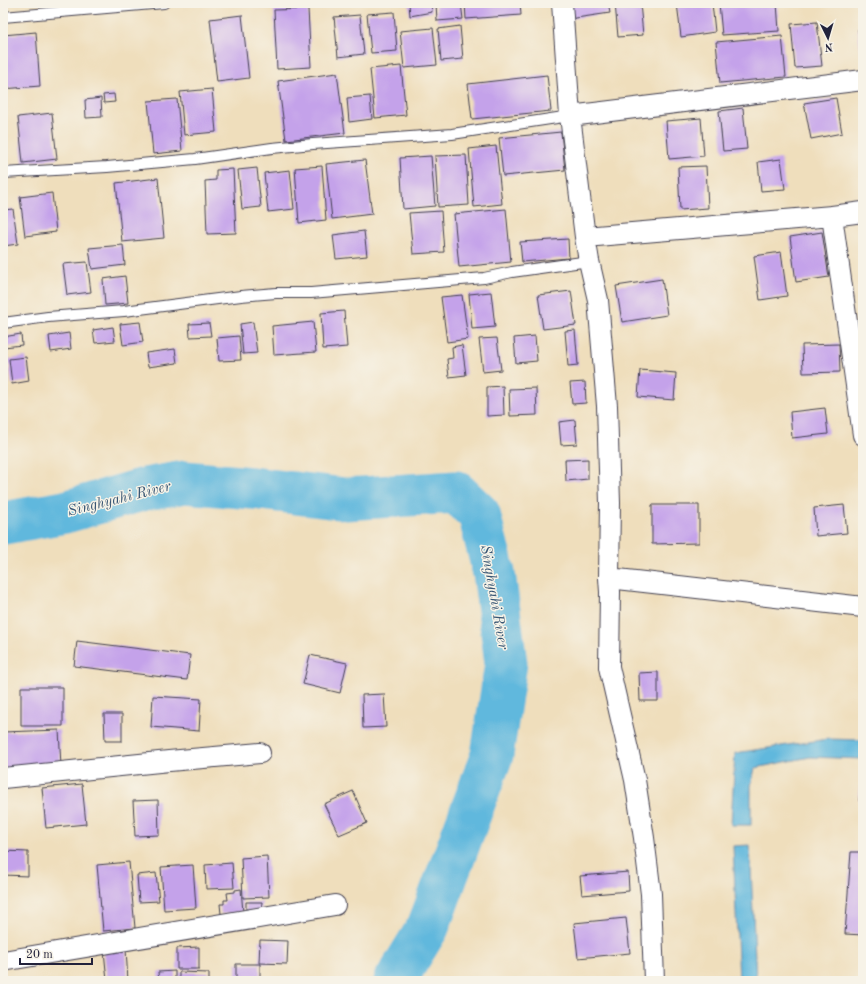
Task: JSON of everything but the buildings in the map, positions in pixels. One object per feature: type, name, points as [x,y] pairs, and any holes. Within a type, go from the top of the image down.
[{"type":"street","points":[[562,3],[570,116],[588,261],[598,300],[607,406],[610,503],[609,667],[635,780],[645,845],[652,894],[654,981]]},
{"type":"street","points":[[570,116],[863,80]]},
{"type":"street","points":[[585,237],[832,216],[863,212]]},
{"type":"street","points":[[832,216],[863,436]]},
{"type":"street","points":[[609,578],[863,607]]},
{"type":"street","points":[[3,778],[260,753]]},
{"type":"street","points":[[3,961],[335,905]]},
{"type":"lane","points":[[3,17],[164,3]]},
{"type":"lane","points":[[3,173],[107,167],[195,159],[272,148],[452,134],[570,116]]},
{"type":"lane","points":[[3,322],[124,311],[276,292],[311,294],[484,278],[512,272],[588,261]]},
{"type":"water","points":[[828,739],[863,740],[863,759],[810,757],[755,768],[751,786],[751,825],[731,825],[735,753]]},
{"type":"water","points":[[750,845],[756,981],[739,981],[733,846]]},
{"type":"waterway","name":"Singhyahi River","points":[[3,523],[65,512],[145,489],[185,482],[346,499],[456,492],[479,514],[494,573],[506,663],[492,755],[428,927],[395,981]]}]
